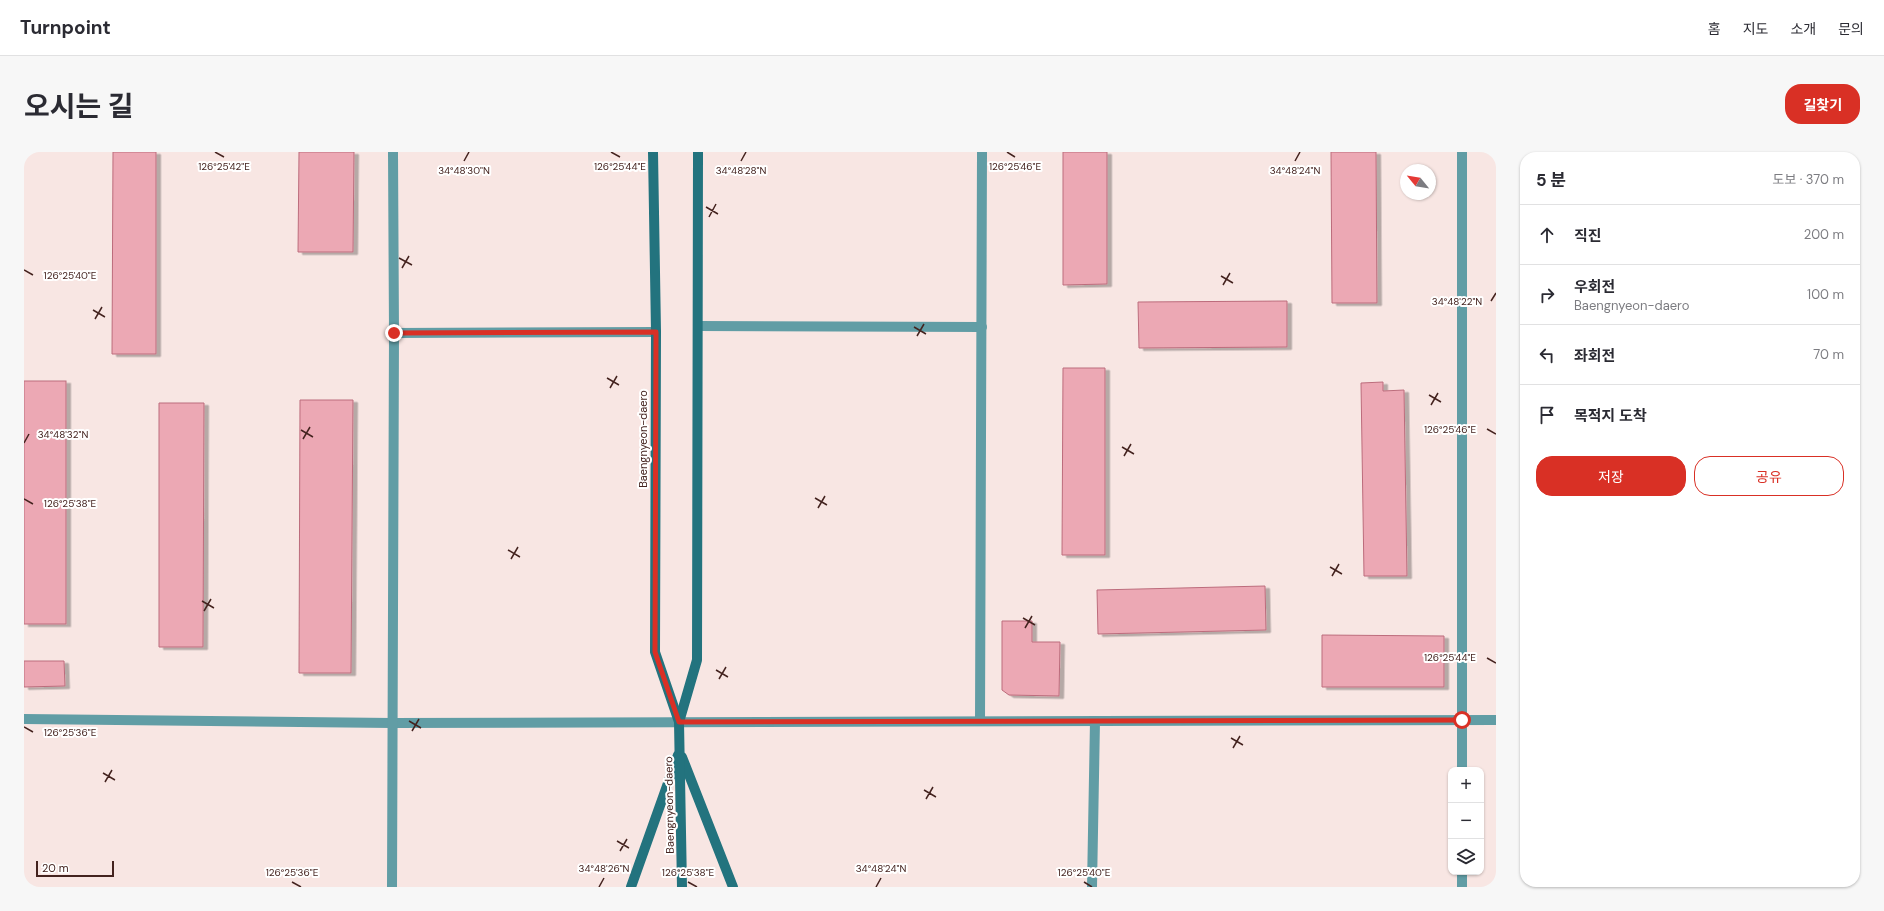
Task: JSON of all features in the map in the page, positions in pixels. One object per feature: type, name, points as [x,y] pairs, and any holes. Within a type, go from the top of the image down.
[{"type":"street","points":[[392,887],[394,333],[393,152]]},
{"type":"street","name":"Baengnyeon-daero","points":[[653,152],[656,332],[655,652],[679,722],[682,887]]},
{"type":"street","name":"Baengnyeon-daero","points":[[679,722],[697,660],[698,152]]},
{"type":"street","points":[[980,721],[982,152]]},
{"type":"street","points":[[1462,152],[1462,767]]},
{"type":"street","points":[[698,326],[982,327]]},
{"type":"street","points":[[394,333],[656,332]]},
{"type":"street","points":[[24,720],[392,723],[1496,720]]},
{"type":"street","points":[[1092,887],[1095,721]]},
{"type":"street","points":[[631,887],[680,750]]},
{"type":"street","points":[[680,750],[733,887]]},
{"type":"street","points":[[1462,875],[1462,887]]},
{"type":"building","points":[[113,152],[156,152],[156,354],[112,354]]},
{"type":"building","points":[[299,152],[354,152],[353,252],[298,252]]},
{"type":"building","points":[[1063,152],[1107,152],[1107,284],[1063,285]]},
{"type":"building","points":[[1331,152],[1376,152],[1377,303],[1332,303]]},
{"type":"building","points":[[1287,301],[1287,347],[1139,348],[1138,302]]},
{"type":"building","points":[[1063,368],[1105,368],[1105,555],[1062,555]]},
{"type":"building","points":[[24,381],[66,381],[66,624],[24,624]]},
{"type":"building","points":[[1383,382],[1383,391],[1404,390],[1407,576],[1364,576],[1361,383]]},
{"type":"building","points":[[300,400],[353,400],[351,673],[299,673]]},
{"type":"building","points":[[159,403],[204,403],[203,647],[159,647]]},
{"type":"building","points":[[1265,586],[1266,630],[1098,634],[1097,590]]},
{"type":"building","points":[[1002,621],[1032,621],[1032,642],[1060,642],[1059,696],[1009,695],[1002,690]]},
{"type":"building","points":[[1322,635],[1444,636],[1444,687],[1322,687]]},
{"type":"building","points":[[24,661],[64,661],[65,686],[24,687]]},
{"type":"route","points":[[394,333],[656,332],[655,652],[679,722],[1462,720]]}]
